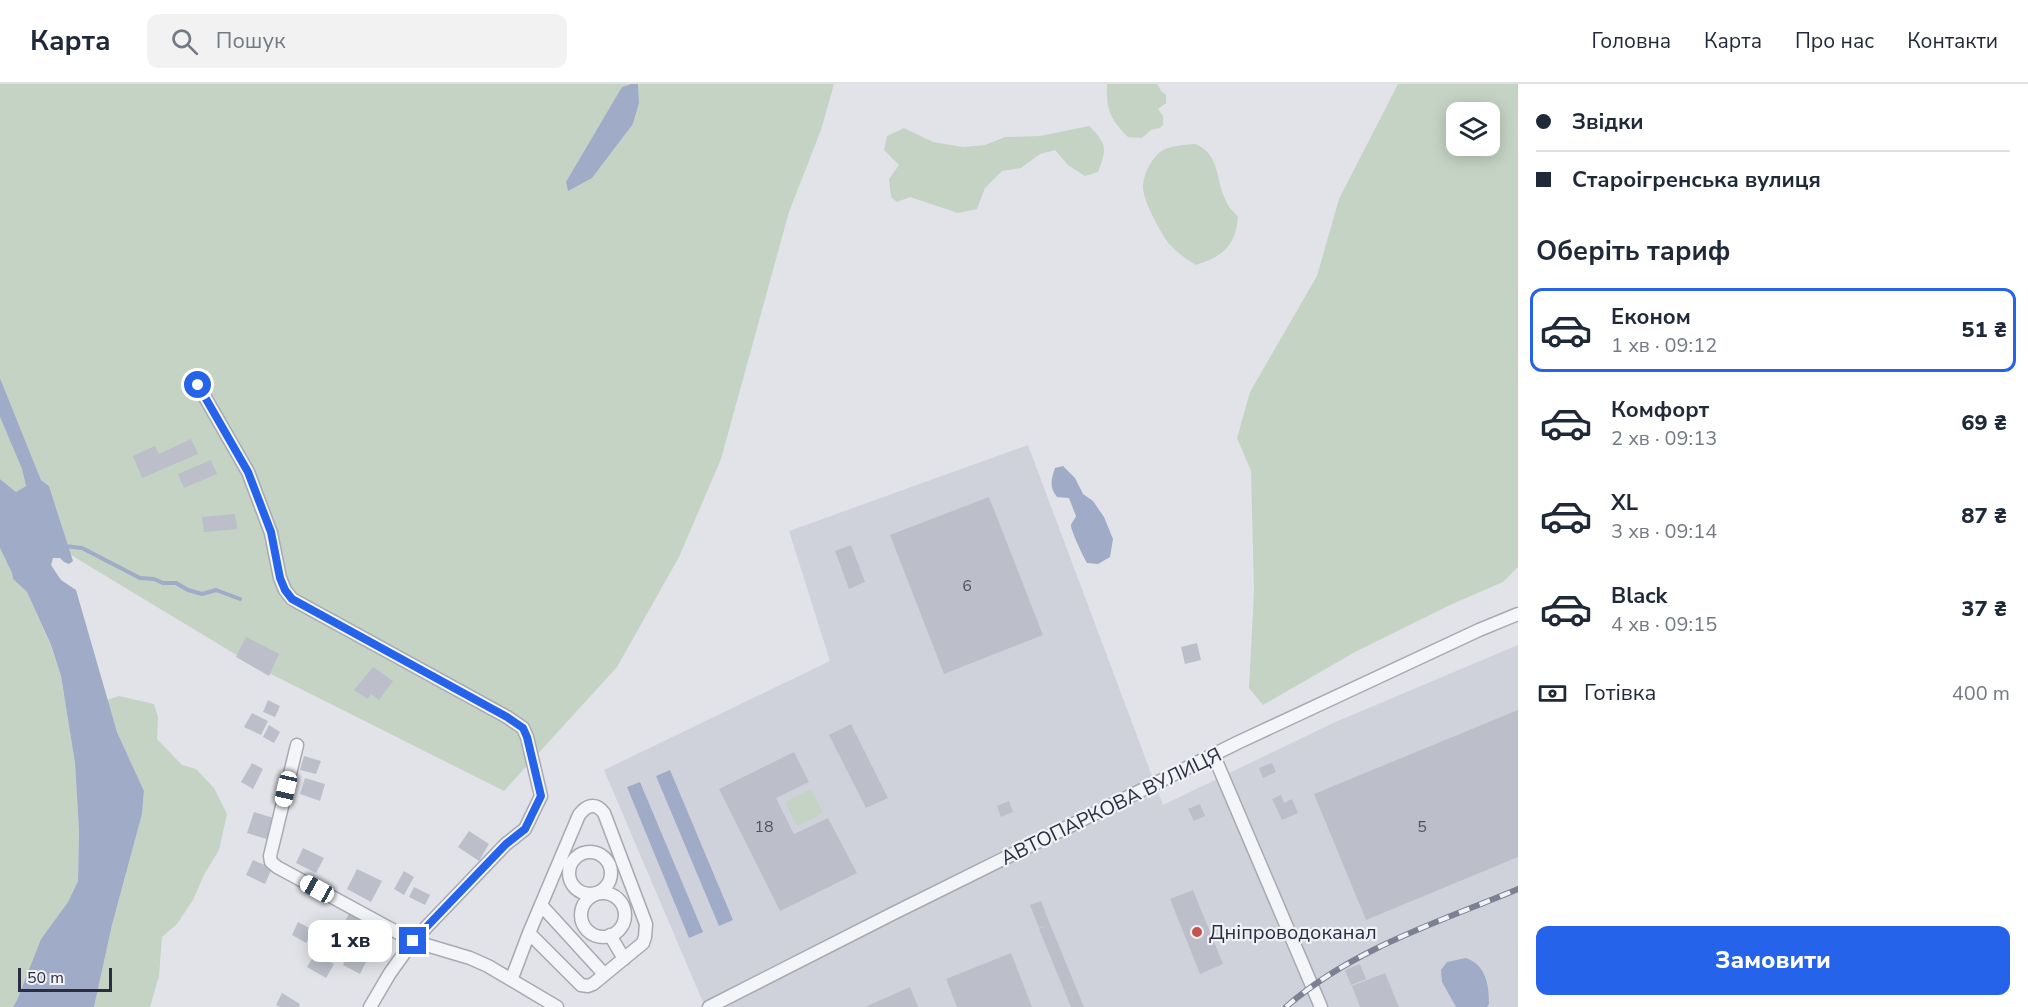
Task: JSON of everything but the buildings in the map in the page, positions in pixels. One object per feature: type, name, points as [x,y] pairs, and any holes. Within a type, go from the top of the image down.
[{"type":"street","points":[[198,385],[248,472],[271,532],[280,578],[292,599],[507,717],[523,728],[527,737],[541,796],[525,829],[506,844],[413,941],[390,973],[370,1007]]},
{"type":"street","name":"АВТОПАРКОВА ВУЛИЦЯ","points":[[709,1007],[1258,733],[1479,630],[1518,615]]},
{"type":"street","points":[[297,745],[270,856],[271,862],[356,912],[413,941],[470,958],[512,978],[557,1007]]},
{"type":"street","points":[[1214,756],[1321,1007]]},
{"type":"street","points":[[512,978],[529,933],[579,815],[590,806],[601,808],[645,924],[643,943],[588,986],[581,985],[529,933]]},
{"type":"street","points":[[608,893],[623,904],[624,923],[616,933],[610,935],[592,934],[581,919],[582,906],[596,894],[608,893]]},
{"type":"street","points":[[541,905],[604,974]]},
{"type":"street","points":[[610,935],[624,959]]},
{"type":"shaded area","points":[[1028,445],[1163,805],[1333,723],[1518,645],[1518,1007],[705,1007],[604,770],[830,661],[789,531]]},
{"type":"green space","points":[[0,84],[631,84],[622,87],[606,116],[592,178],[633,124],[639,103],[638,84],[834,84],[821,130],[789,212],[721,459],[679,557],[617,667],[504,791],[253,665],[71,555],[49,486],[41,480],[0,378]]},
{"type":"green space","points":[[1107,84],[1157,84],[1166,95],[1166,103],[1158,109],[1163,116],[1163,125],[1151,130],[1142,138],[1128,137],[1110,114]]},
{"type":"green space","points":[[1398,84],[1518,84],[1518,567],[1503,582],[1450,605],[1355,652],[1263,705],[1249,688],[1254,591],[1251,471],[1237,438],[1250,392],[1317,276],[1339,199]]},
{"type":"green space","points":[[1089,126],[1104,147],[1098,172],[1085,176],[1068,165],[1055,150],[1040,154],[1021,168],[1002,171],[985,188],[977,209],[958,213],[910,197],[897,202],[891,197],[889,179],[899,165],[884,150],[887,136],[904,128],[933,142],[963,147],[985,145],[1005,137],[1040,136]]},
{"type":"green space","points":[[1195,144],[1209,154],[1227,203],[1238,217],[1234,236],[1226,249],[1214,258],[1196,265],[1166,240],[1149,207],[1143,186],[1148,168],[1159,153],[1171,147]]},
{"type":"green space","points":[[0,417],[22,469],[26,486],[16,492],[0,479]]},
{"type":"green space","points":[[0,548],[13,579],[27,592],[51,646],[61,676],[75,763],[79,831],[78,881],[68,902],[41,939],[13,1007],[0,1007]]},
{"type":"green space","points":[[119,696],[154,704],[158,717],[157,739],[182,765],[196,769],[214,788],[227,814],[219,850],[193,900],[177,924],[162,937],[159,976],[150,1007],[94,1007],[112,925],[142,814],[144,791],[117,732],[107,700]]},
{"type":"green space","points":[[811,789],[823,813],[797,826],[785,802]]},
{"type":"water","points":[[638,84],[639,103],[633,124],[592,178],[568,191],[566,182],[622,87]]},
{"type":"water","points":[[0,378],[41,480],[49,486],[73,561],[69,564],[60,558],[53,558],[51,565],[61,580],[76,590],[117,732],[144,791],[142,814],[112,925],[94,1007],[13,1007],[41,939],[68,902],[78,881],[79,831],[75,763],[61,676],[51,645],[27,592],[13,579],[0,548],[0,479],[16,492],[26,486],[22,469],[0,417]]},
{"type":"water","points":[[1063,466],[1075,478],[1083,494],[1093,501],[1104,517],[1113,539],[1110,557],[1098,564],[1087,563],[1078,544],[1071,525],[1076,516],[1069,498],[1057,497],[1053,490],[1052,480],[1055,468]]},
{"type":"water","points":[[670,770],[733,920],[719,926],[656,776]]},
{"type":"water","points":[[640,782],[703,932],[689,938],[627,787]]},
{"type":"water","points":[[1466,958],[1478,965],[1485,976],[1489,997],[1487,1007],[1456,1007],[1442,982],[1441,970],[1447,962]]},
{"type":"waterway","points":[[65,546],[82,548],[140,578],[176,583],[202,594],[216,590],[240,599]]},
{"type":"railway","points":[[1286,1007],[1339,969],[1368,953],[1518,889]]},
{"type":"place","name":"Дніпроводоканал","points":[[1197,932]]},
{"type":"route","points":[[198,385],[248,472],[271,532],[280,578],[292,599],[507,717],[523,728],[527,737],[541,796],[525,829],[506,844],[413,941]]}]
